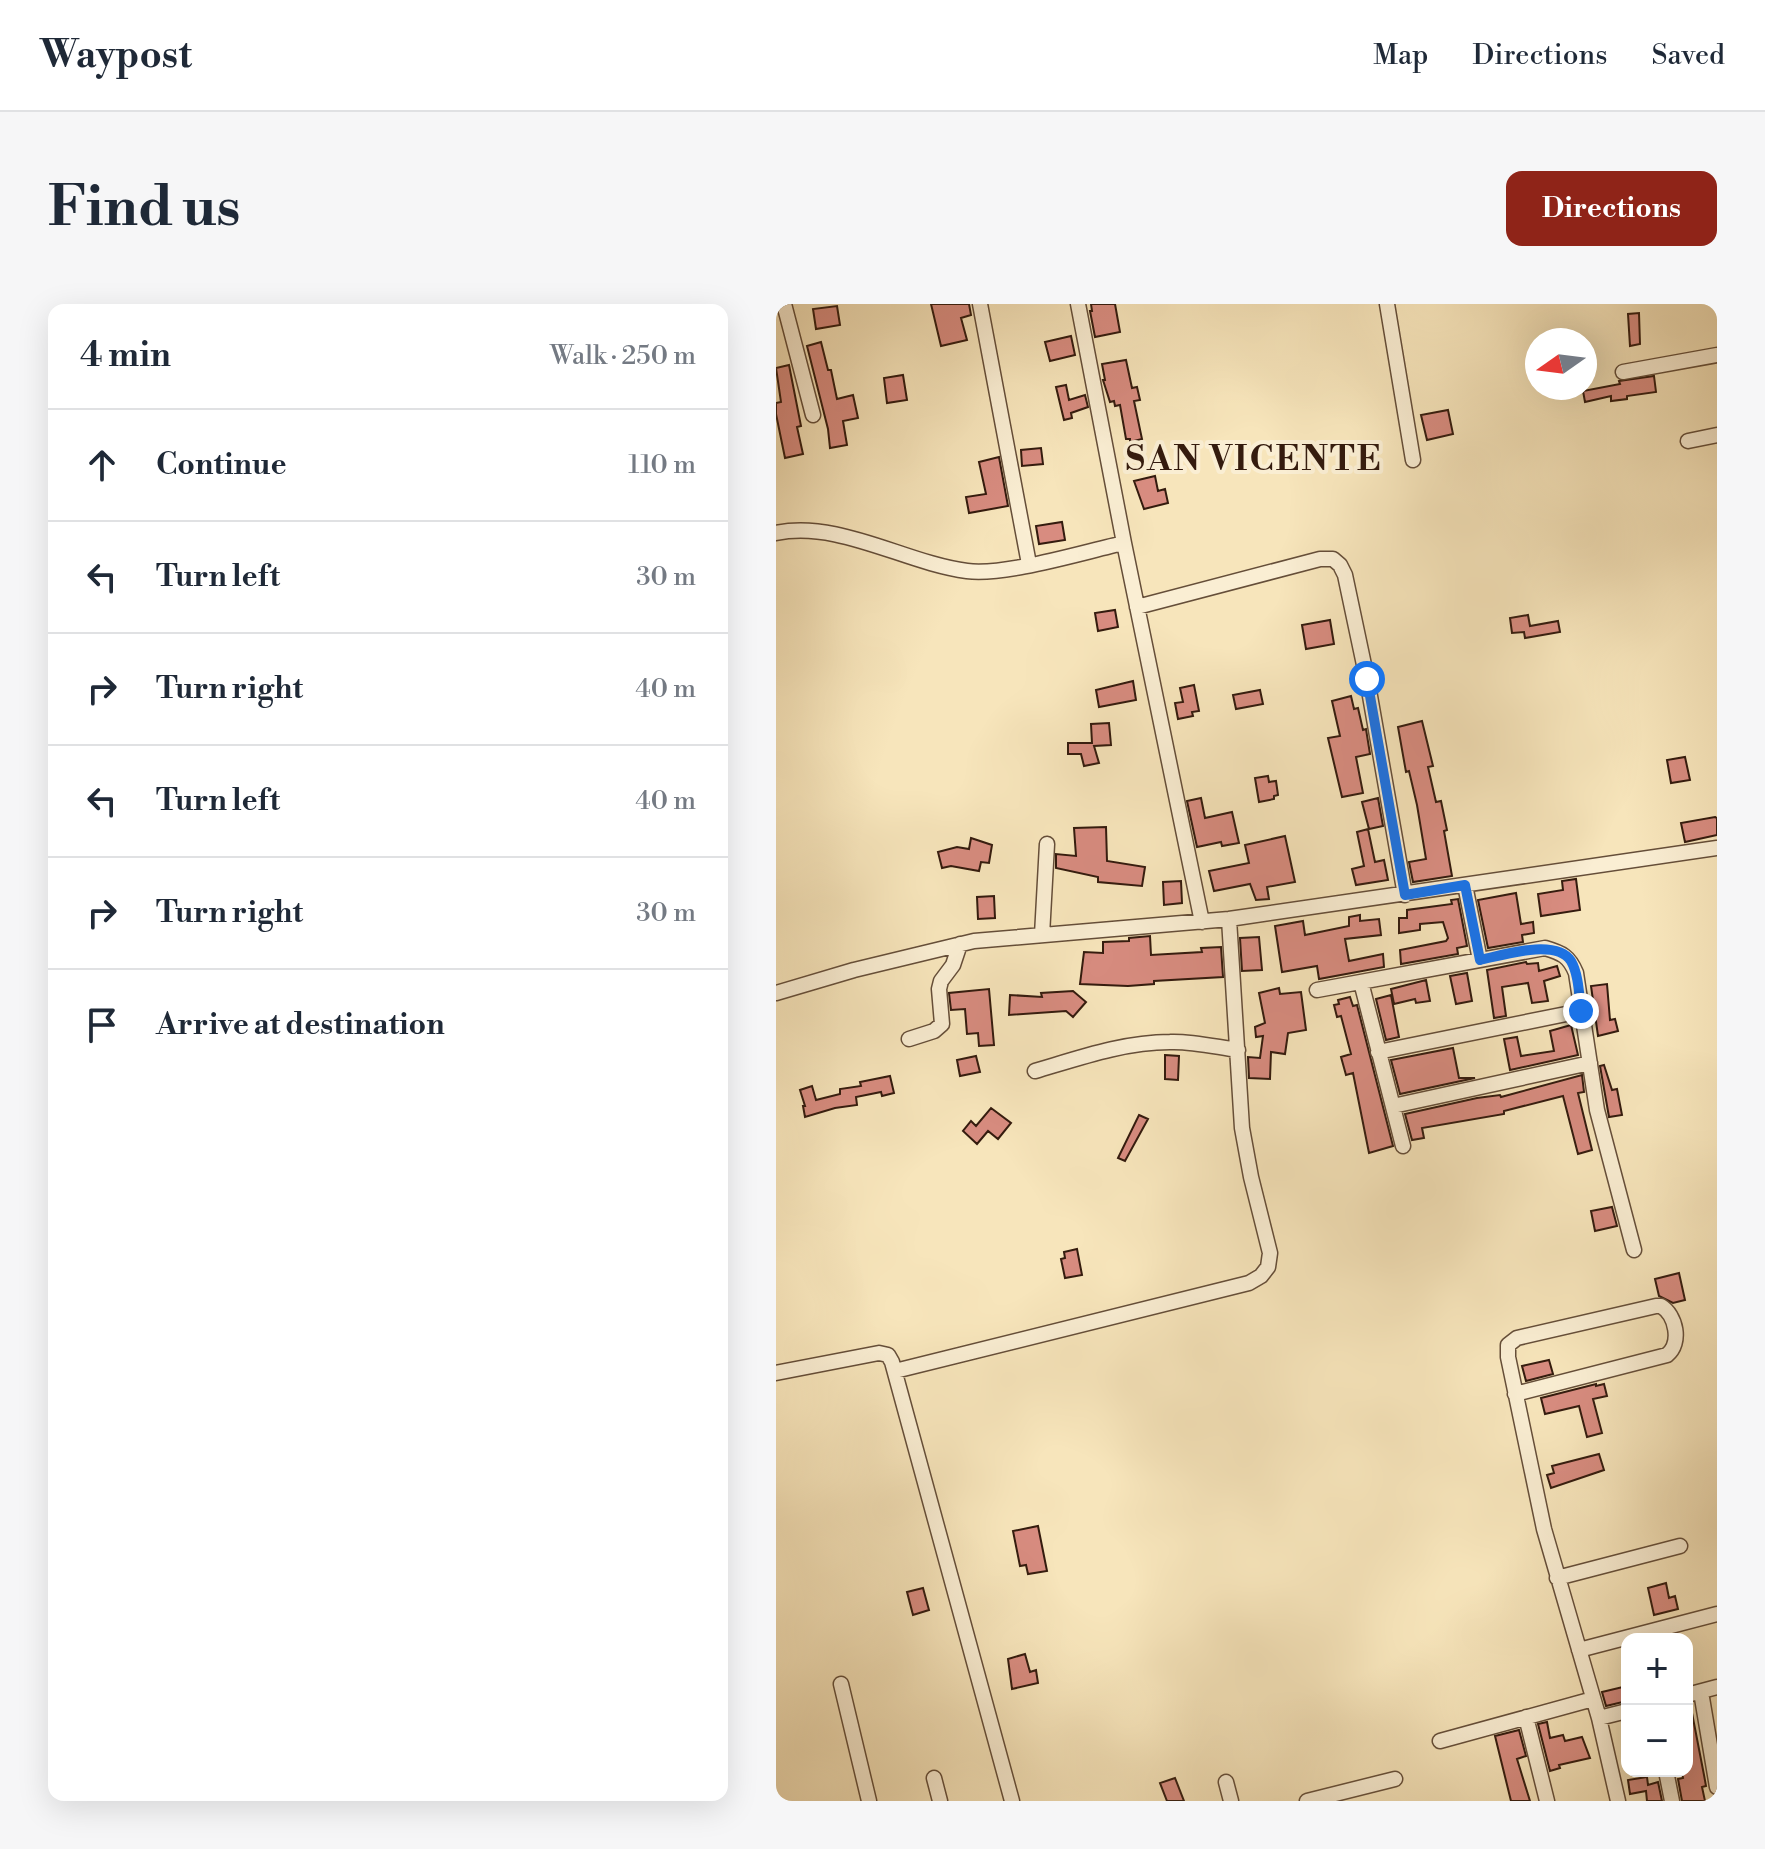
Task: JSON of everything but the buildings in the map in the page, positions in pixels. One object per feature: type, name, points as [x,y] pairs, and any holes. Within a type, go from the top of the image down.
[{"type":"street","points":[[784,304],[813,415]]},
{"type":"street","points":[[980,304],[1029,564]]},
{"type":"street","points":[[1078,304],[1202,922]]},
{"type":"street","points":[[1387,304],[1413,460]]},
{"type":"street","points":[[1623,372],[1717,355]]},
{"type":"street","points":[[1688,441],[1717,435]]},
{"type":"street","points":[[776,533],[796,530],[825,533],[966,571],[995,571],[1124,543]]},
{"type":"street","points":[[1137,607],[1320,559],[1333,559],[1340,565],[1351,598],[1367,679],[1405,895]]},
{"type":"street","points":[[1042,935],[1047,844]]},
{"type":"street","points":[[776,993],[960,944],[1229,919],[1717,848]]},
{"type":"street","points":[[1465,885],[1480,960]]},
{"type":"street","points":[[895,1371],[1249,1283],[1268,1267],[1270,1253],[1242,1128],[1229,919]]},
{"type":"street","points":[[909,1039],[934,1031],[942,1024],[939,989],[953,965],[960,944]]},
{"type":"street","points":[[1317,990],[1545,948],[1562,953],[1570,960],[1576,973],[1600,1120],[1634,1250]]},
{"type":"street","points":[[1361,982],[1403,1146]]},
{"type":"street","points":[[1378,1052],[1581,1011]]},
{"type":"street","points":[[1035,1071],[1085,1056],[1152,1042],[1174,1041],[1238,1050]]},
{"type":"street","points":[[1393,1106],[1590,1063]]},
{"type":"street","points":[[1515,1394],[1667,1355],[1675,1346],[1676,1338],[1669,1312],[1656,1306],[1517,1338],[1508,1345],[1507,1351],[1515,1394],[1532,1476],[1557,1578],[1599,1718],[1618,1801]]},
{"type":"street","points":[[776,1373],[879,1353],[888,1355],[895,1371],[1012,1801]]},
{"type":"street","points":[[1557,1578],[1680,1546]]},
{"type":"street","points":[[1579,1650],[1717,1614]]},
{"type":"street","points":[[841,1684],[869,1801]]},
{"type":"street","points":[[1717,1687],[1694,1694],[1717,1787]]},
{"type":"street","points":[[1440,1741],[1593,1699]]},
{"type":"street","points":[[1599,1718],[1621,1712]]},
{"type":"street","points":[[1526,1717],[1547,1801]]},
{"type":"street","points":[[1667,1777],[1672,1801]]},
{"type":"street","points":[[934,1778],[940,1801]]},
{"type":"street","points":[[1307,1801],[1395,1779]]},
{"type":"street","points":[[1226,1782],[1231,1801]]},
{"type":"district","name":"SAN VICENTE","points":[[1254,458]]},
{"type":"route","points":[[1367,679],[1405,895],[1465,885],[1480,960],[1545,948],[1562,953],[1570,960],[1576,973],[1581,1011]]}]
